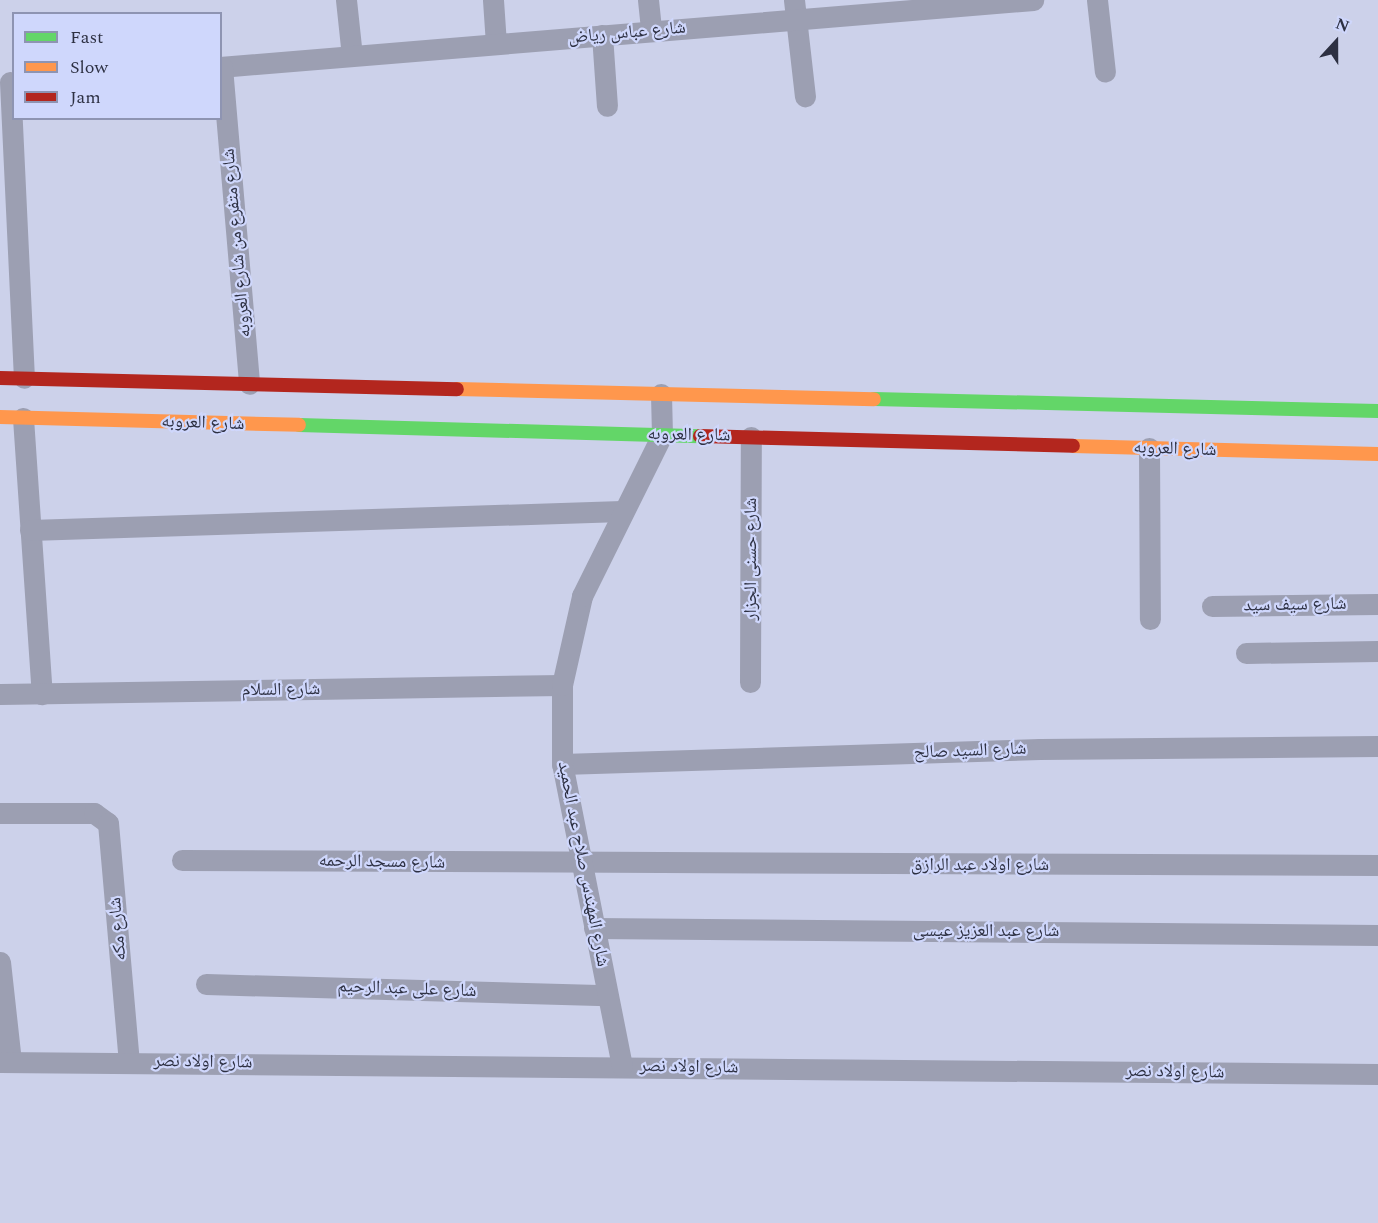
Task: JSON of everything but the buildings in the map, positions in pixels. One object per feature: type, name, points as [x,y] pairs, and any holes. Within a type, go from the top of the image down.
[{"type":"street","points":[[346,0],[352,56]]},
{"type":"street","points":[[493,0],[496,44]]},
{"type":"street","points":[[648,0],[651,31]]},
{"type":"street","name":"شارع عباس رياض","points":[[222,67],[651,31],[795,10],[1033,0]]},
{"type":"street","points":[[1097,0],[1105,72]]},
{"type":"street","points":[[795,10],[805,96]]},
{"type":"street","points":[[602,35],[607,106]]},
{"type":"street","name":"شارع متفرع من شارع العروبه","points":[[222,78],[249,384]]},
{"type":"street","points":[[8,82],[24,378]]},
{"type":"street","points":[[0,378],[1378,411]]},
{"type":"street","name":"شارع المهندس صلاح عبد الحميد","points":[[622,1066],[562,764],[562,685],[582,596],[622,511],[662,435],[661,394]]},
{"type":"street","name":"شارع العروبه","points":[[0,417],[1378,454]]},
{"type":"street","points":[[22,418],[42,694]]},
{"type":"street","name":"شارع حسنى الجزار","points":[[750,682],[751,437]]},
{"type":"street","points":[[1149,448],[1150,619]]},
{"type":"street","points":[[30,530],[622,511]]},
{"type":"street","name":"شارع سيف سيد","points":[[1212,606],[1378,604]]},
{"type":"street","points":[[1246,653],[1378,651]]},
{"type":"street","name":"شارع السلام","points":[[0,694],[562,685]]},
{"type":"street","name":"شارع السيد صالح","points":[[562,764],[1040,749],[1378,746]]},
{"type":"street","name":"شارع مكه","points":[[0,813],[86,813],[102,816],[110,831],[129,1061]]},
{"type":"street","name":"شارع مسجد الرحمه","points":[[182,860],[582,864]]},
{"type":"street","name":"شارع اولاد عبد الرازق","points":[[582,864],[1378,865]]},
{"type":"street","name":"شارع عبد العزيز عيسى","points":[[594,928],[1378,935]]},
{"type":"street","points":[[0,962],[5,1061]]},
{"type":"street","name":"شارع على عبد الرحيم","points":[[206,984],[607,995]]},
{"type":"street","name":"شارع اولاد نصر","points":[[5,1061],[1378,1074]]},
{"type":"traffic: fast","points":[[874,399],[1378,411]]},
{"type":"traffic: fast","points":[[299,425],[700,436]]},
{"type":"traffic: slow","points":[[457,389],[874,399]]},
{"type":"traffic: slow","points":[[0,417],[299,425]]},
{"type":"traffic: slow","points":[[1073,446],[1378,454]]},
{"type":"traffic: jam","points":[[0,378],[457,389]]},
{"type":"traffic: jam","points":[[700,436],[1073,446]]}]
